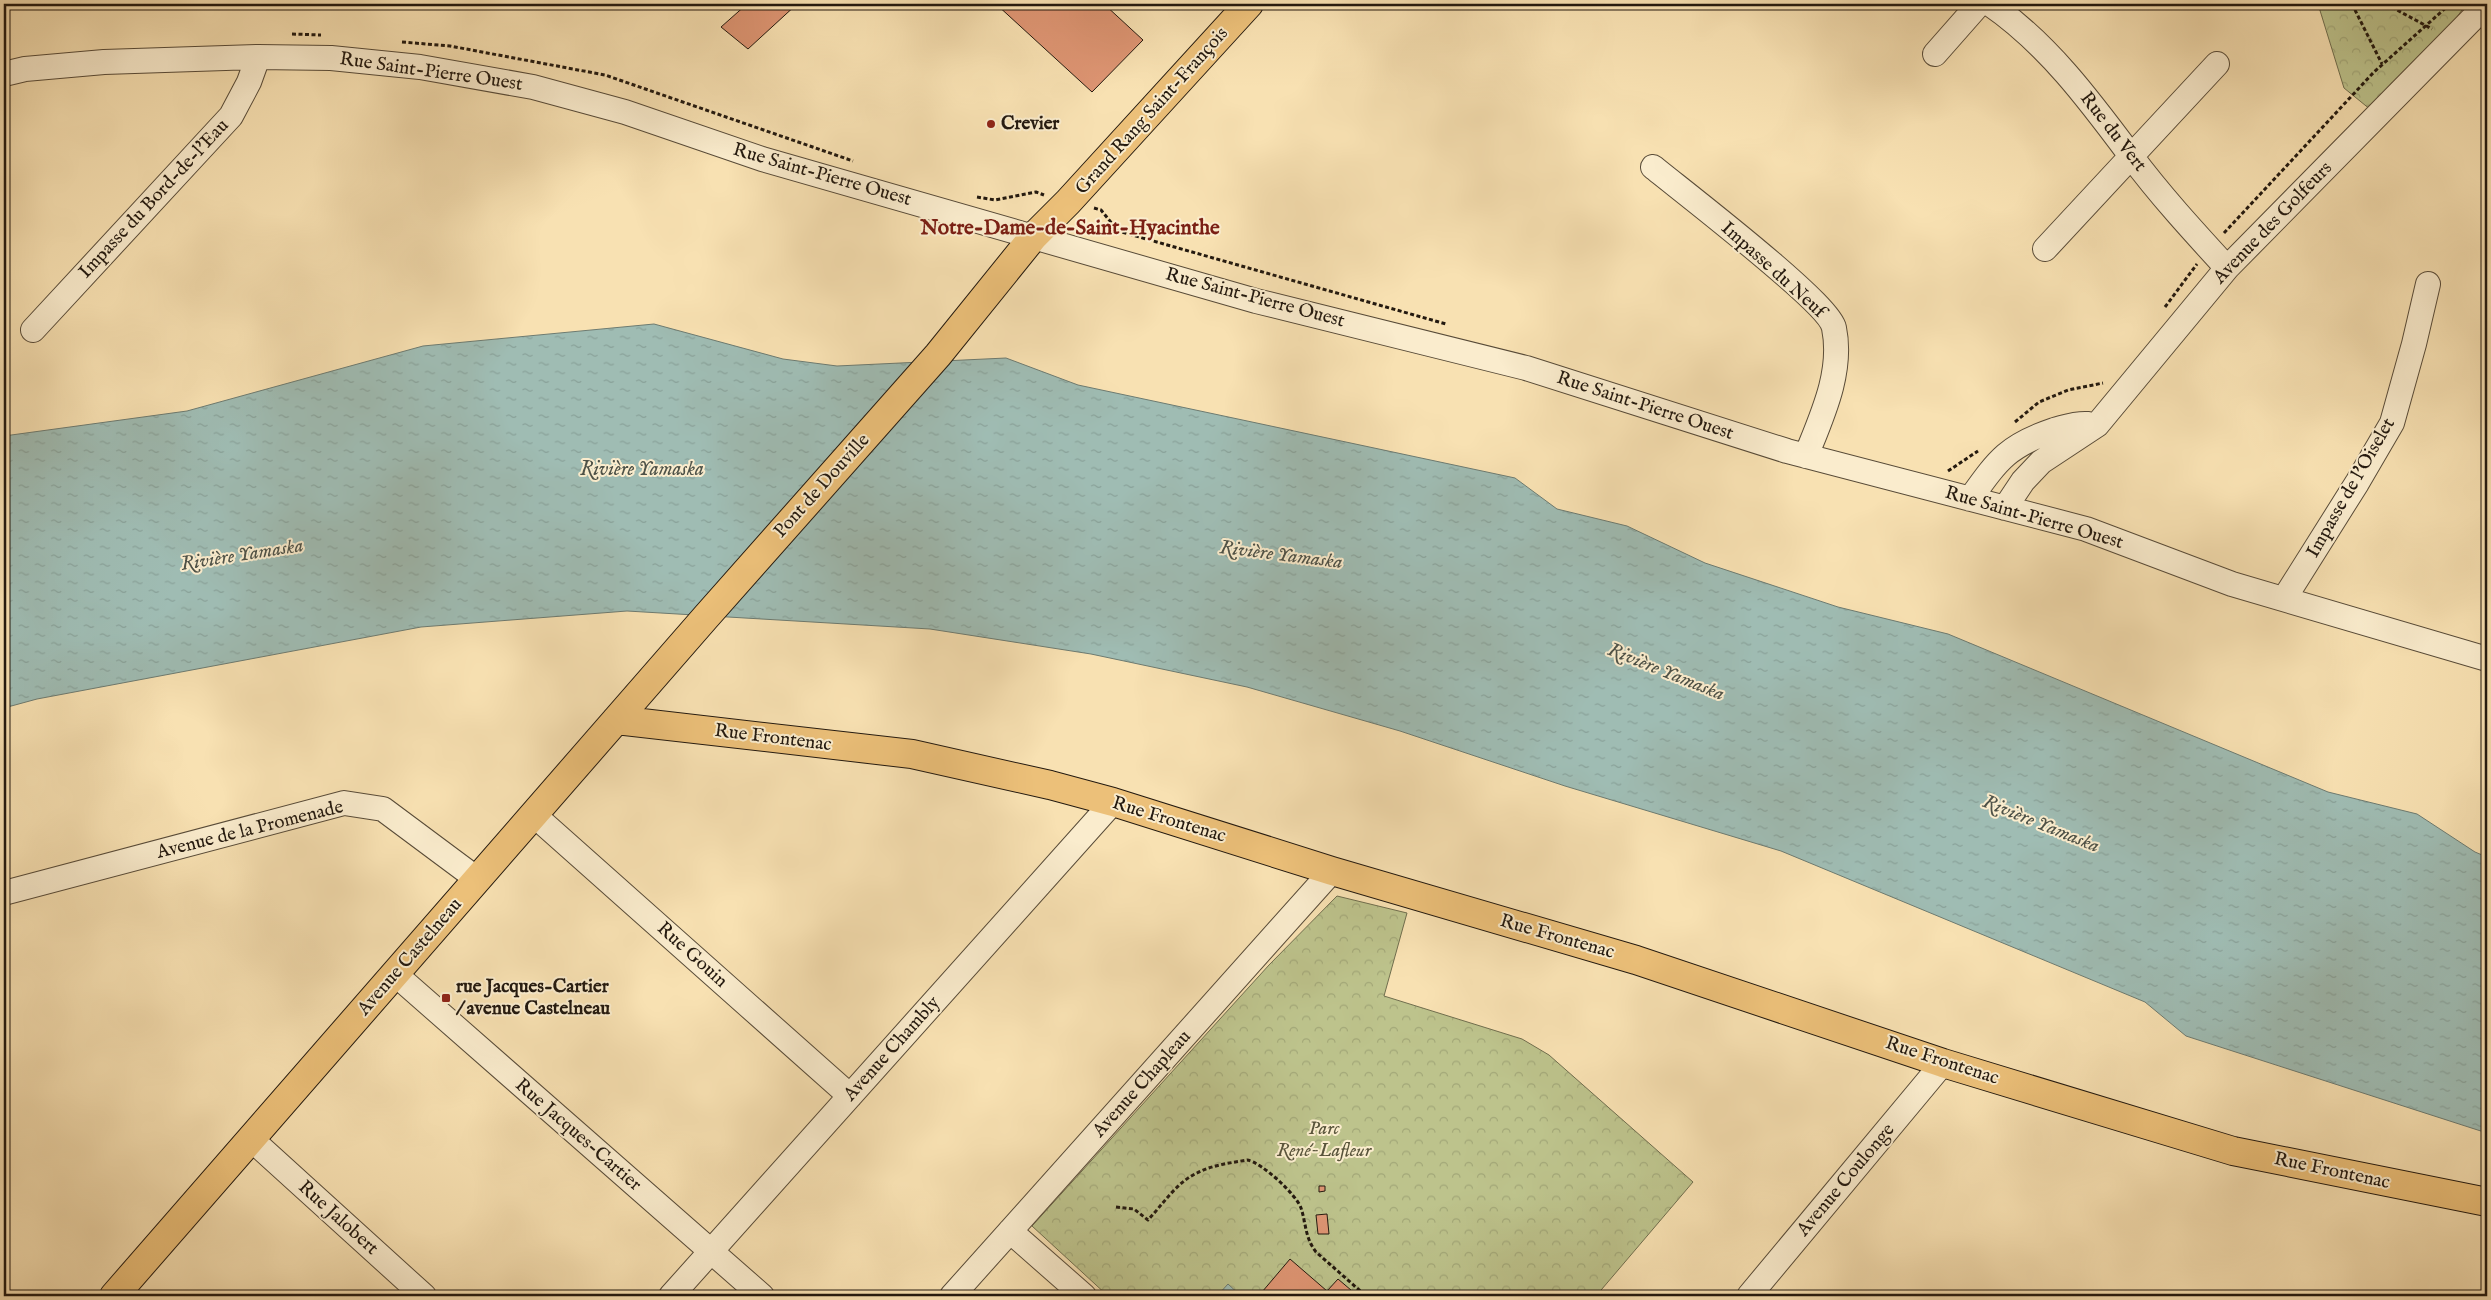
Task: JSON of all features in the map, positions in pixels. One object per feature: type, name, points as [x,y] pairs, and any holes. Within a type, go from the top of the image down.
[{"type":"main road","name":"Grand Rang Saint-François","points":[[938,355],[1034,236],[1068,202],[1249,4]]},
{"type":"main road","name":"Pont de Douville","points":[[705,618],[938,355]]},
{"type":"main road","name":"Avenue Castelneau","points":[[114,1296],[705,618]]},
{"type":"main road","name":"Rue Frontenac","points":[[616,720],[912,754],[1050,785],[1113,802],[1332,871],[1636,960],[1943,1063],[2233,1151],[2487,1202]]},
{"type":"street","points":[[1935,54],[1979,4]]},
{"type":"street","name":"Rue du Vert","points":[[1990,4],[2007,16],[2062,70],[2108,122],[2131,156],[2227,268]]},
{"type":"street","name":"Avenue des Golfeurs","points":[[2453,37],[2476,4]]},
{"type":"street","name":"Avenue des Golfeurs","points":[[2005,508],[2023,481],[2041,462],[2097,425],[2227,268],[2487,4]]},
{"type":"street","name":"Rue Saint-Pierre Ouest","points":[[4,74],[25,69],[104,62],[258,57],[341,59],[420,67],[533,87],[625,112],[762,159],[1256,301],[1526,368],[1806,456],[2086,529],[2232,584],[2487,659]]},
{"type":"street","name":"Impasse du Bord-de-l'Eau","points":[[33,330],[231,116],[249,82],[258,57]]},
{"type":"street","points":[[2045,249],[2217,64]]},
{"type":"street","name":"Impasse du Neuf","points":[[1653,167],[1802,291],[1834,326],[1838,357],[1826,406],[1806,456]]},
{"type":"street","name":"Impasse de l'Oiselet","points":[[2284,599],[2357,483],[2392,423],[2428,284]]},
{"type":"street","points":[[1970,499],[1993,467],[2010,449],[2041,435],[2078,423],[2097,425]]},
{"type":"street","name":"Avenue Chambly","points":[[671,1296],[1113,802]]},
{"type":"street","name":"Avenue de la Promenade","points":[[4,892],[344,803],[383,809],[478,879]]},
{"type":"street","name":"Rue Gouin","points":[[534,815],[850,1096]]},
{"type":"street","name":"Avenue Chapleau","points":[[952,1296],[1332,871]]},
{"type":"street","name":"Rue Jacques-Cartier","points":[[395,974],[762,1296]]},
{"type":"street","name":"Avenue Coulonge","points":[[1761,1292],[1943,1063]]},
{"type":"street","name":"Rue Jalobert","points":[[251,1139],[424,1296]]},
{"type":"street","points":[[1010,1231],[1084,1296]]},
{"type":"path","points":[[2352,4],[2382,64]]},
{"type":"path","points":[[2386,4],[2453,37]]},
{"type":"path","points":[[1116,1207],[1134,1209],[1148,1220],[1179,1186],[1195,1174],[1215,1167],[1252,1160],[1262,1166],[1298,1200],[1310,1245],[1366,1296]]},
{"type":"green space","points":[[2318,4],[2466,4],[2449,29],[2371,110],[2344,88]]},
{"type":"green space","name":"Parc René-Lafleur","points":[[1337,896],[1407,913],[1384,996],[1522,1039],[1549,1055],[1693,1182],[1596,1296],[1108,1296],[1032,1226],[1269,965]]},
{"type":"water","name":"Rivière Yamaska","points":[[654,324],[783,359],[837,366],[1006,358],[1078,385],[1515,478],[1557,509],[1627,526],[1705,563],[1838,607],[1948,634],[2328,792],[2417,814],[2475,852],[2487,857],[2487,1133],[2186,1036],[2145,1002],[1781,851],[1565,786],[1400,731],[1247,687],[1091,654],[930,629],[627,611],[421,627],[37,699],[4,708],[4,436],[187,411],[423,346]]},
{"type":"water","points":[[1228,1284],[1241,1296],[1217,1296]]},
{"type":"building","points":[[747,4],[797,4],[748,49],[721,27]]},
{"type":"building","points":[[996,4],[1104,4],[1143,40],[1092,92]]},
{"type":"building","points":[[1319,1186],[1325,1186],[1325,1191],[1319,1192]]},
{"type":"building","points":[[1327,1214],[1329,1234],[1318,1234],[1316,1215]]},
{"type":"building","points":[[1290,1259],[1327,1291],[1338,1279],[1358,1296],[1267,1296],[1262,1292]]},
{"type":"place","name":"Crevier","points":[[991,124]]},
{"type":"place","name":"rue Jacques-Cartier / avenue Castelneau","points":[[446,998]]},
{"type":"district","name":"Notre-Dame-de-Saint-Hyacinthe","points":[[1070,228]]}]
